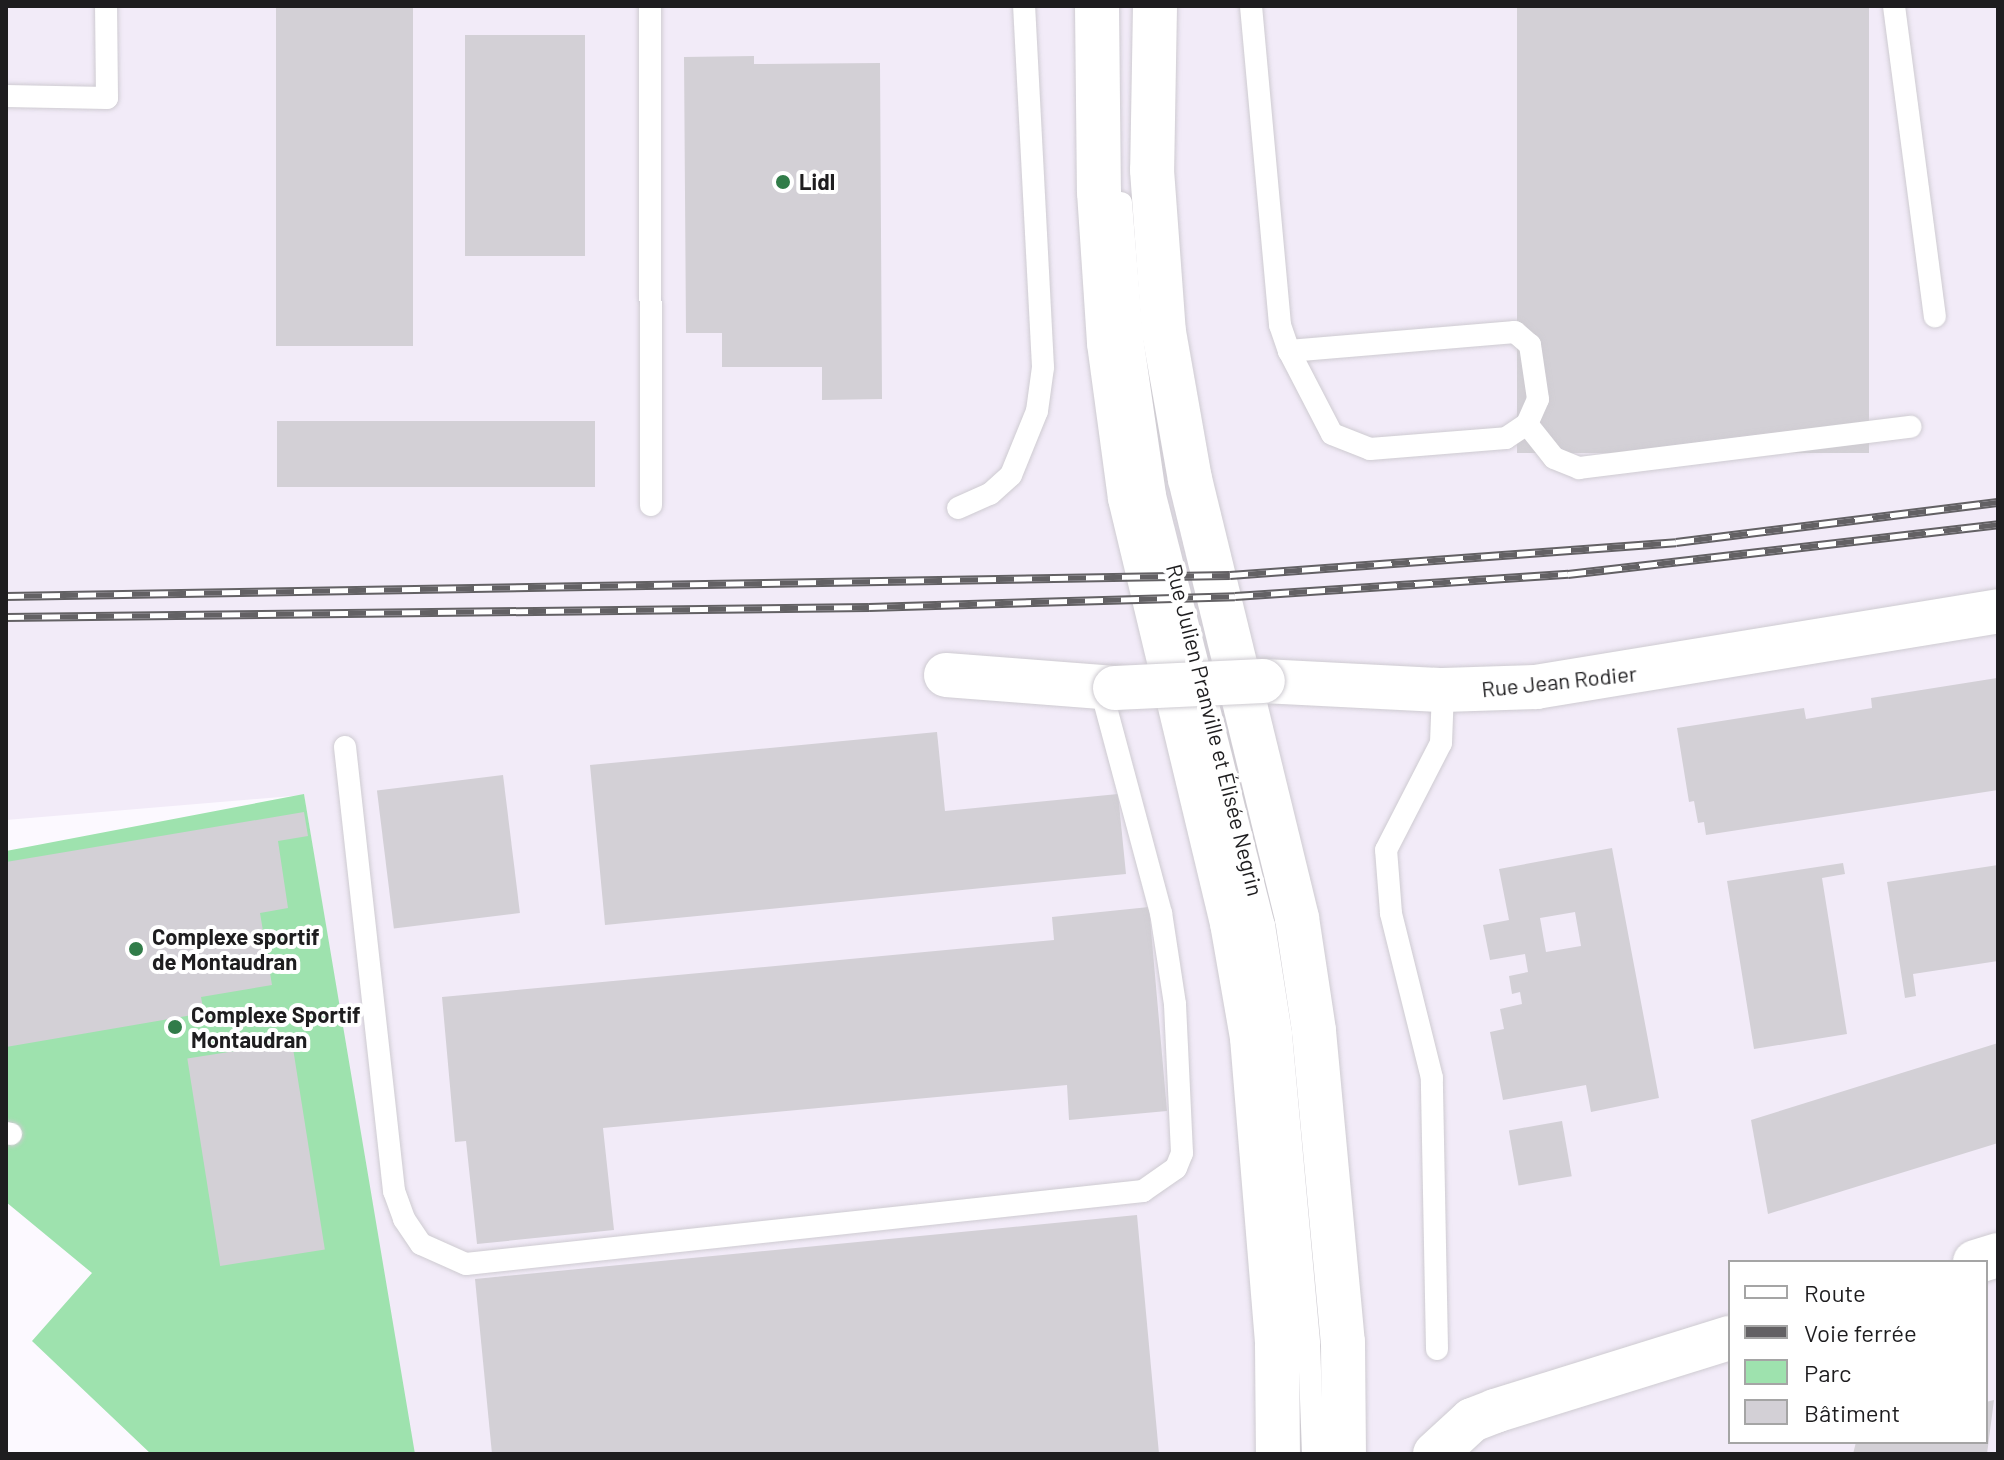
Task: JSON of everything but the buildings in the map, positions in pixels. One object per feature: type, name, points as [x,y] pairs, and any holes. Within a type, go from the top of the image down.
[{"type":"street","name":"Rue Julien Pranville et Élisée Negrin","points":[[1097,6],[1099,192],[1109,343],[1130,498],[1232,923],[1252,1038],[1277,1345],[1278,1454]]},
{"type":"street","name":"Rue Julien Pranville et Élisée Negrin","points":[[1155,6],[1152,170],[1164,332],[1190,479],[1297,918],[1314,1031],[1343,1342],[1344,1454]]},
{"type":"street","name":"Rue Jean Rodier","points":[[946,675],[1108,688],[1263,681],[1443,690],[1536,687],[1658,670],[1998,611]]},
{"type":"street","points":[[1435,1454],[1459,1429],[1495,1411],[1728,1339]]},
{"type":"lane","points":[[6,96],[107,98],[106,6]]},
{"type":"lane","points":[[650,6],[651,505]]},
{"type":"lane","points":[[958,508],[990,494],[1011,475],[1037,411],[1043,367],[1024,6]]},
{"type":"lane","name":"Rue Julien Pranville et Élisée Negrin","points":[[1116,6],[1119,173],[1131,323],[1155,495],[1264,925],[1281,1034],[1309,1344],[1313,1454]]},
{"type":"lane","points":[[1251,6],[1280,325],[1289,351],[1332,434],[1370,449],[1506,438],[1527,424],[1538,399],[1530,345],[1515,332],[1289,351]]},
{"type":"lane","points":[[1894,6],[1935,316]]},
{"type":"lane","points":[[1109,343],[1155,495]]},
{"type":"lane","points":[[1527,424],[1554,458],[1579,468],[1910,427]]},
{"type":"lane","points":[[345,747],[394,1191],[404,1219],[421,1244],[466,1264],[1143,1191],[1176,1168],[1182,1153],[1176,1019],[1164,929],[1108,688]]},
{"type":"lane","points":[[1437,1349],[1432,1078],[1391,913],[1386,850],[1441,743],[1443,690]]},
{"type":"shaded area","points":[[6,6],[1998,6],[1998,1454],[413,1454],[304,795],[6,820]]},
{"type":"green space","name":"Complexe Sportif Montaudran","points":[[304,794],[415,1454],[151,1454],[32,1341],[92,1273],[6,1202],[6,851]]},
{"type":"railway","points":[[6,596],[1230,575],[1676,542],[1998,502]]},
{"type":"railway","points":[[6,617],[869,607],[1235,596],[1568,574],[1998,524]]},
{"type":"place","name":"Lidl","points":[[783,182]]},
{"type":"place","name":"Complexe sportif de Montaudran","points":[[136,949]]},
{"type":"place","name":"Complexe Sportif Montaudran","points":[[175,1027]]}]
